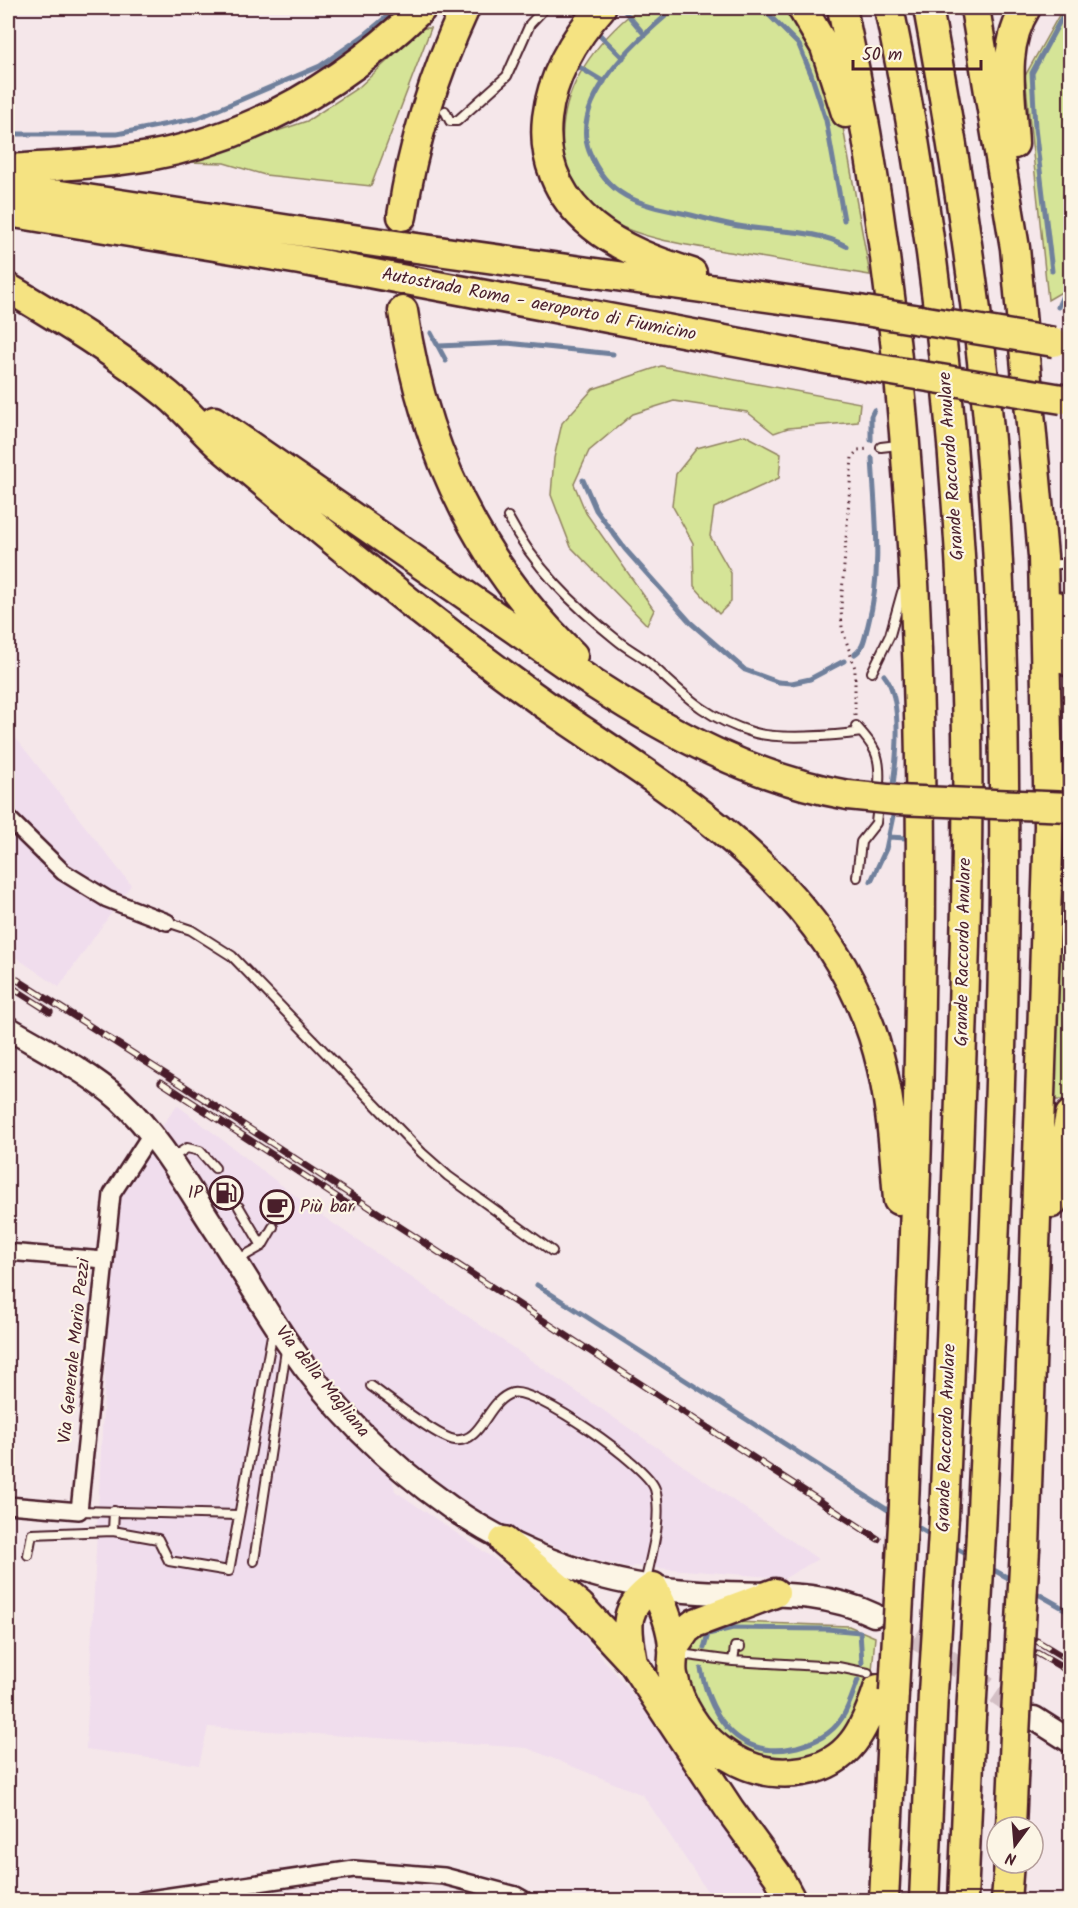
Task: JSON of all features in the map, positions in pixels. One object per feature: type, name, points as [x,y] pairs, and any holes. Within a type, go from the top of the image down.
[{"type":"highway","points":[[8,169],[136,158],[195,145],[233,133],[296,104],[335,81],[422,8]]},
{"type":"highway","points":[[402,216],[413,153],[425,107],[465,8]]},
{"type":"highway","points":[[601,8],[568,53],[549,102],[548,153],[562,190],[592,225],[624,246],[699,276],[786,299]]},
{"type":"highway","points":[[802,8],[825,47],[837,76],[888,280]]},
{"type":"highway","points":[[633,1663],[628,1626],[630,1612],[649,1586],[665,1610],[673,1654],[672,1672],[680,1696],[704,1737],[733,1760],[754,1769],[773,1773],[808,1771],[847,1751],[862,1732],[880,1685],[900,1586],[910,1347],[920,962],[918,718],[911,560],[893,446],[888,280],[864,118],[842,8]]},
{"type":"highway","name":"Grande Raccordo Anulare","points":[[889,8],[916,151],[943,347],[956,508],[967,732],[966,940],[944,1516],[924,1900]]},
{"type":"highway","name":"Grande Raccordo Anulare","points":[[928,8],[953,144],[971,272],[992,463],[1001,642],[1003,926],[981,1533],[963,1900]]},
{"type":"highway","points":[[975,8],[1016,248],[1053,562],[1071,662]]},
{"type":"highway","points":[[1016,248],[1009,68],[1013,34],[1026,8]]},
{"type":"highway","name":"Autostrada Roma - aeroporto di Fiumicino","points":[[8,187],[303,232],[786,299],[1065,343]]},
{"type":"highway","name":"Autostrada Roma - aeroporto di Fiumicino","points":[[8,212],[300,260],[868,367],[1068,400]]},
{"type":"highway","points":[[8,288],[115,356],[170,397],[253,446],[586,678],[656,723],[706,749],[757,770],[848,795],[897,800],[1071,807]]},
{"type":"highway","points":[[403,311],[413,371],[426,417],[454,492],[477,536],[516,592],[568,650],[606,685],[656,723]]},
{"type":"highway","points":[[170,397],[220,446],[424,614],[736,841],[767,870],[807,915],[848,977],[869,1021],[882,1060],[891,1114],[910,1347]]},
{"type":"highway","points":[[1013,1815],[1014,1778],[1024,1726],[1025,1548],[1049,826],[1053,562]]},
{"type":"highway","points":[[1028,1489],[1037,1403],[1050,1214],[1071,1115]]},
{"type":"highway","points":[[504,1541],[580,1606],[633,1663],[730,1810],[778,1876],[791,1900]]},
{"type":"highway","points":[[673,1654],[686,1630],[695,1623],[776,1593]]},
{"type":"highway","points":[[880,1685],[884,1900]]},
{"type":"highway","points":[[1006,1900],[1008,1875]]},
{"type":"highway","points":[[1016,1875],[1017,1900]]},
{"type":"main road","name":"Via della Magliana","points":[[8,1028],[80,1071],[119,1100],[151,1134],[236,1260],[287,1343],[349,1420],[379,1450],[429,1491],[504,1541],[571,1568],[649,1586],[703,1593],[776,1593],[836,1601],[874,1615]]},
{"type":"main road","points":[[1024,1726],[1071,1741]]},
{"type":"street","points":[[8,818],[63,872],[107,899],[167,922]]},
{"type":"street","name":"Via Generale Mario Pezzi","points":[[79,1511],[112,1194],[151,1134]]},
{"type":"street","points":[[8,1252],[104,1260]]},
{"type":"street","points":[[8,1505],[79,1511]]},
{"type":"street","points":[[143,1900],[354,1869],[444,1876],[516,1895],[525,1900]]},
{"type":"lane","points":[[444,111],[450,121],[457,122],[507,76],[530,24],[545,8]]},
{"type":"lane","points":[[508,517],[519,538],[550,580],[617,640],[646,661],[668,682],[711,716],[754,733],[784,736],[859,729],[873,746],[881,762],[879,784]]},
{"type":"lane","points":[[872,672],[890,635],[911,560]]},
{"type":"lane","points":[[857,877],[861,842],[876,824],[877,814]]},
{"type":"lane","points":[[167,922],[191,930],[232,956],[422,1153],[448,1176],[552,1251]]},
{"type":"lane","points":[[169,1159],[188,1148],[200,1150],[215,1168]]},
{"type":"lane","points":[[239,1208],[262,1246]]},
{"type":"lane","points":[[236,1260],[262,1246],[273,1227]]},
{"type":"lane","points":[[28,1555],[32,1534],[112,1531],[158,1539],[169,1561],[229,1571],[275,1323]]},
{"type":"lane","points":[[254,1561],[287,1343]]},
{"type":"lane","points":[[371,1386],[451,1439],[469,1438],[478,1430],[496,1403],[513,1393],[522,1393],[539,1399],[617,1449],[642,1470],[656,1492],[657,1519],[649,1586]]},
{"type":"lane","points":[[79,1511],[239,1515]]},
{"type":"lane","points":[[112,1531],[114,1511]]},
{"type":"lane","points":[[733,1661],[735,1647],[740,1647]]},
{"type":"lane","points":[[673,1654],[682,1653],[708,1660],[838,1667],[880,1685]]},
{"type":"path","points":[[859,729],[855,668],[842,628],[841,607],[852,457],[858,450],[893,446]]},
{"type":"shaded area","points":[[8,728],[131,885],[59,987],[8,952]]},
{"type":"shaded area","points":[[177,1105],[311,1208],[818,1559],[785,1578],[633,1566],[632,1568],[589,1559],[478,1517],[384,1445],[395,1491],[550,1597],[628,1688],[721,1816],[762,1880],[771,1900],[713,1900],[643,1795],[527,1748],[208,1727],[199,1765],[86,1749],[114,1195]]},
{"type":"green space","points":[[638,8],[787,8],[795,16],[840,111],[870,275],[674,243],[644,235],[617,225],[593,210],[575,190],[565,163],[563,128],[571,92],[588,60],[599,46]]},
{"type":"green space","points":[[1063,8],[1070,8],[1070,287],[1048,300],[1025,76]]},
{"type":"green space","points":[[423,28],[431,28],[371,186],[265,175],[224,163],[186,162],[307,121],[359,87]]},
{"type":"green space","points":[[661,366],[860,403],[858,422],[788,428],[774,433],[747,412],[674,401],[633,414],[589,451],[574,484],[586,513],[654,610],[647,625],[571,547],[551,495],[554,458],[562,423],[593,389]]},
{"type":"green space","points":[[745,435],[781,454],[779,478],[714,508],[710,536],[731,573],[731,602],[719,614],[694,586],[693,543],[672,505],[676,474],[697,448]]},
{"type":"green space","points":[[1062,824],[1070,824],[1070,1090],[1066,1100],[1054,1100]]},
{"type":"green space","points":[[731,1622],[849,1626],[875,1637],[869,1705],[818,1763],[735,1755],[692,1699],[683,1656],[698,1633]]},
{"type":"waterway","points":[[8,134],[117,134],[198,118],[320,66],[366,34],[397,8]]},
{"type":"waterway","points":[[622,8],[644,34]]},
{"type":"waterway","points":[[675,8],[644,35],[611,71],[589,111],[586,131],[589,151],[606,181],[617,191],[630,198],[658,208],[735,225],[816,235],[846,246]]},
{"type":"waterway","points":[[762,8],[799,45],[811,74],[826,120],[844,220]]},
{"type":"waterway","points":[[1052,271],[1035,128],[1032,73],[1067,8]]},
{"type":"waterway","points":[[595,30],[623,58]]},
{"type":"waterway","points":[[574,64],[604,82]]},
{"type":"waterway","points":[[1058,307],[1064,293],[1070,289]]},
{"type":"waterway","points":[[431,333],[446,361]]},
{"type":"waterway","points":[[439,346],[507,343],[613,354]]},
{"type":"waterway","points":[[871,440],[871,416],[874,410]]},
{"type":"waterway","points":[[855,654],[865,637],[873,604],[877,563],[872,458]]},
{"type":"waterway","points":[[1070,469],[1070,479]]},
{"type":"waterway","points":[[583,480],[596,510],[625,549],[691,623],[745,670],[778,682],[792,683],[810,679],[844,661]]},
{"type":"waterway","points":[[884,675],[890,685],[896,712],[897,743],[893,785]]},
{"type":"waterway","points":[[871,881],[886,849],[893,816]]},
{"type":"waterway","points":[[889,837],[906,838]]},
{"type":"waterway","points":[[537,1285],[894,1514]]},
{"type":"waterway","points":[[912,1524],[933,1536]]},
{"type":"waterway","points":[[952,1546],[970,1556]]},
{"type":"waterway","points":[[988,1567],[1014,1581]]},
{"type":"waterway","points":[[1033,1591],[1070,1612]]},
{"type":"waterway","points":[[704,1648],[708,1634],[733,1628],[827,1629],[860,1632],[862,1663]]},
{"type":"waterway","points":[[701,1669],[712,1704],[731,1732],[744,1742],[759,1748],[777,1750],[810,1743],[833,1729],[844,1714],[858,1680]]},
{"type":"tunnel","points":[[402,216],[400,259],[403,311]]},
{"type":"tunnel","points":[[886,1621],[923,1643],[1029,1715]]},
{"type":"railway","points":[[8,974],[184,1086],[878,1539]]},
{"type":"railway","points":[[8,985],[50,1012]]},
{"type":"railway","points":[[161,1082],[352,1207]]},
{"type":"railway","points":[[1037,1641],[1070,1661]]},
{"type":"railway","points":[[1037,1653],[1070,1672]]},
{"type":"place","name":"IP","points":[[226,1193]]},
{"type":"place","name":"Più bar","points":[[277,1207]]}]
